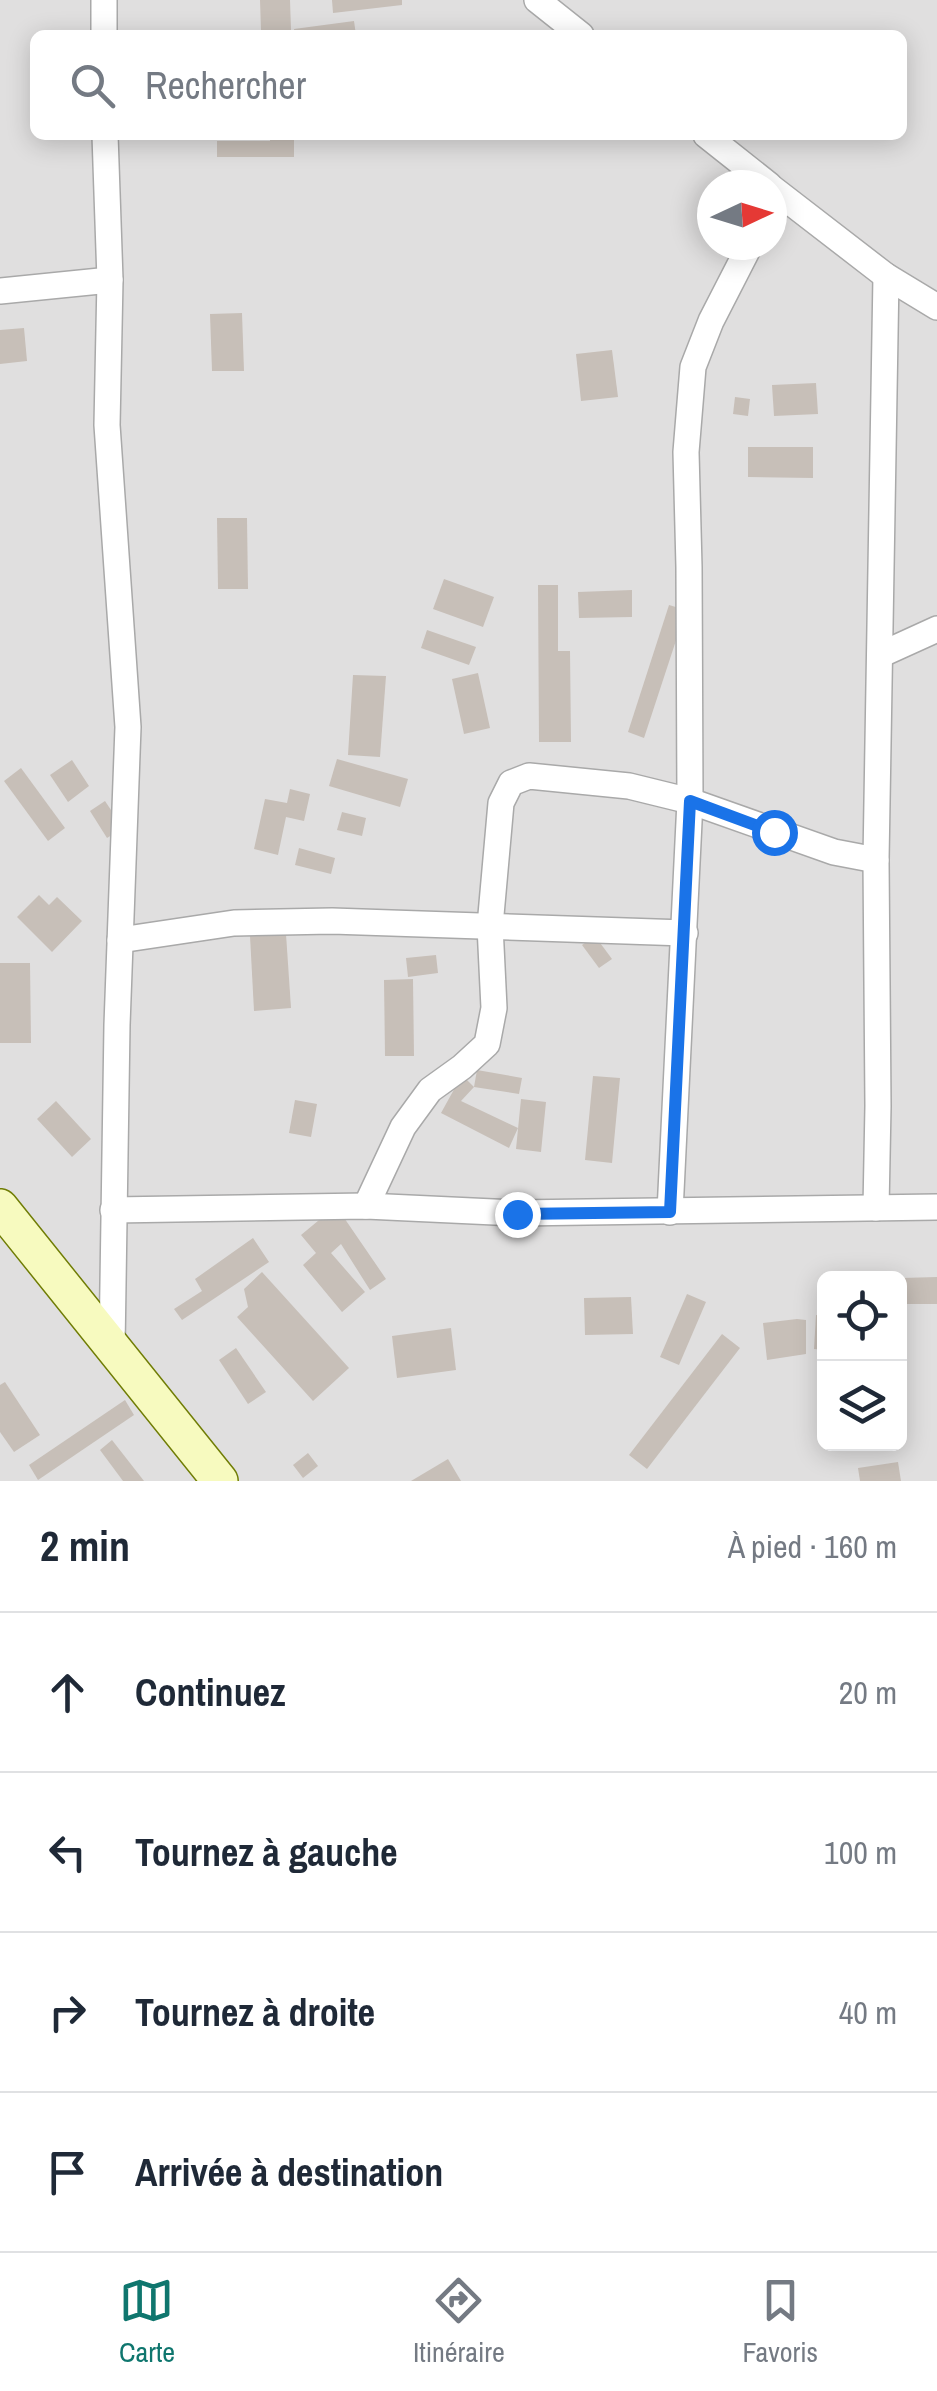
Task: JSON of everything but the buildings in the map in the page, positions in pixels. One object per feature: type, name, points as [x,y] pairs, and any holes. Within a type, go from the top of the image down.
[{"type":"main road","points":[[0,1207],[220,1481]]},
{"type":"street","points":[[104,0],[104,30]]},
{"type":"street","points":[[537,0],[575,30]]},
{"type":"street","points":[[105,140],[110,280],[107,425],[128,727],[112,1348]]},
{"type":"street","points":[[712,140],[747,170]]},
{"type":"street","points":[[787,202],[886,276],[937,308]]},
{"type":"street","points":[[670,1212],[690,801],[686,452],[693,366],[711,320],[742,260]]},
{"type":"street","points":[[876,1208],[876,860],[886,276]]},
{"type":"street","points":[[0,291],[110,280]]},
{"type":"street","points":[[880,655],[937,628]]},
{"type":"street","points":[[366,1206],[403,1127],[430,1090],[487,1044],[494,1008],[490,926],[501,803],[511,782],[529,776],[628,786],[690,801],[834,852],[876,860]]},
{"type":"street","points":[[120,940],[234,923],[332,921],[685,933]]},
{"type":"street","points":[[114,1210],[366,1206],[517,1214],[937,1207]]},
{"type":"shaded area","points":[[0,0],[937,0],[937,1481],[0,1481]]},
{"type":"route","points":[[517,1214],[670,1212],[690,801],[774,832]]}]
